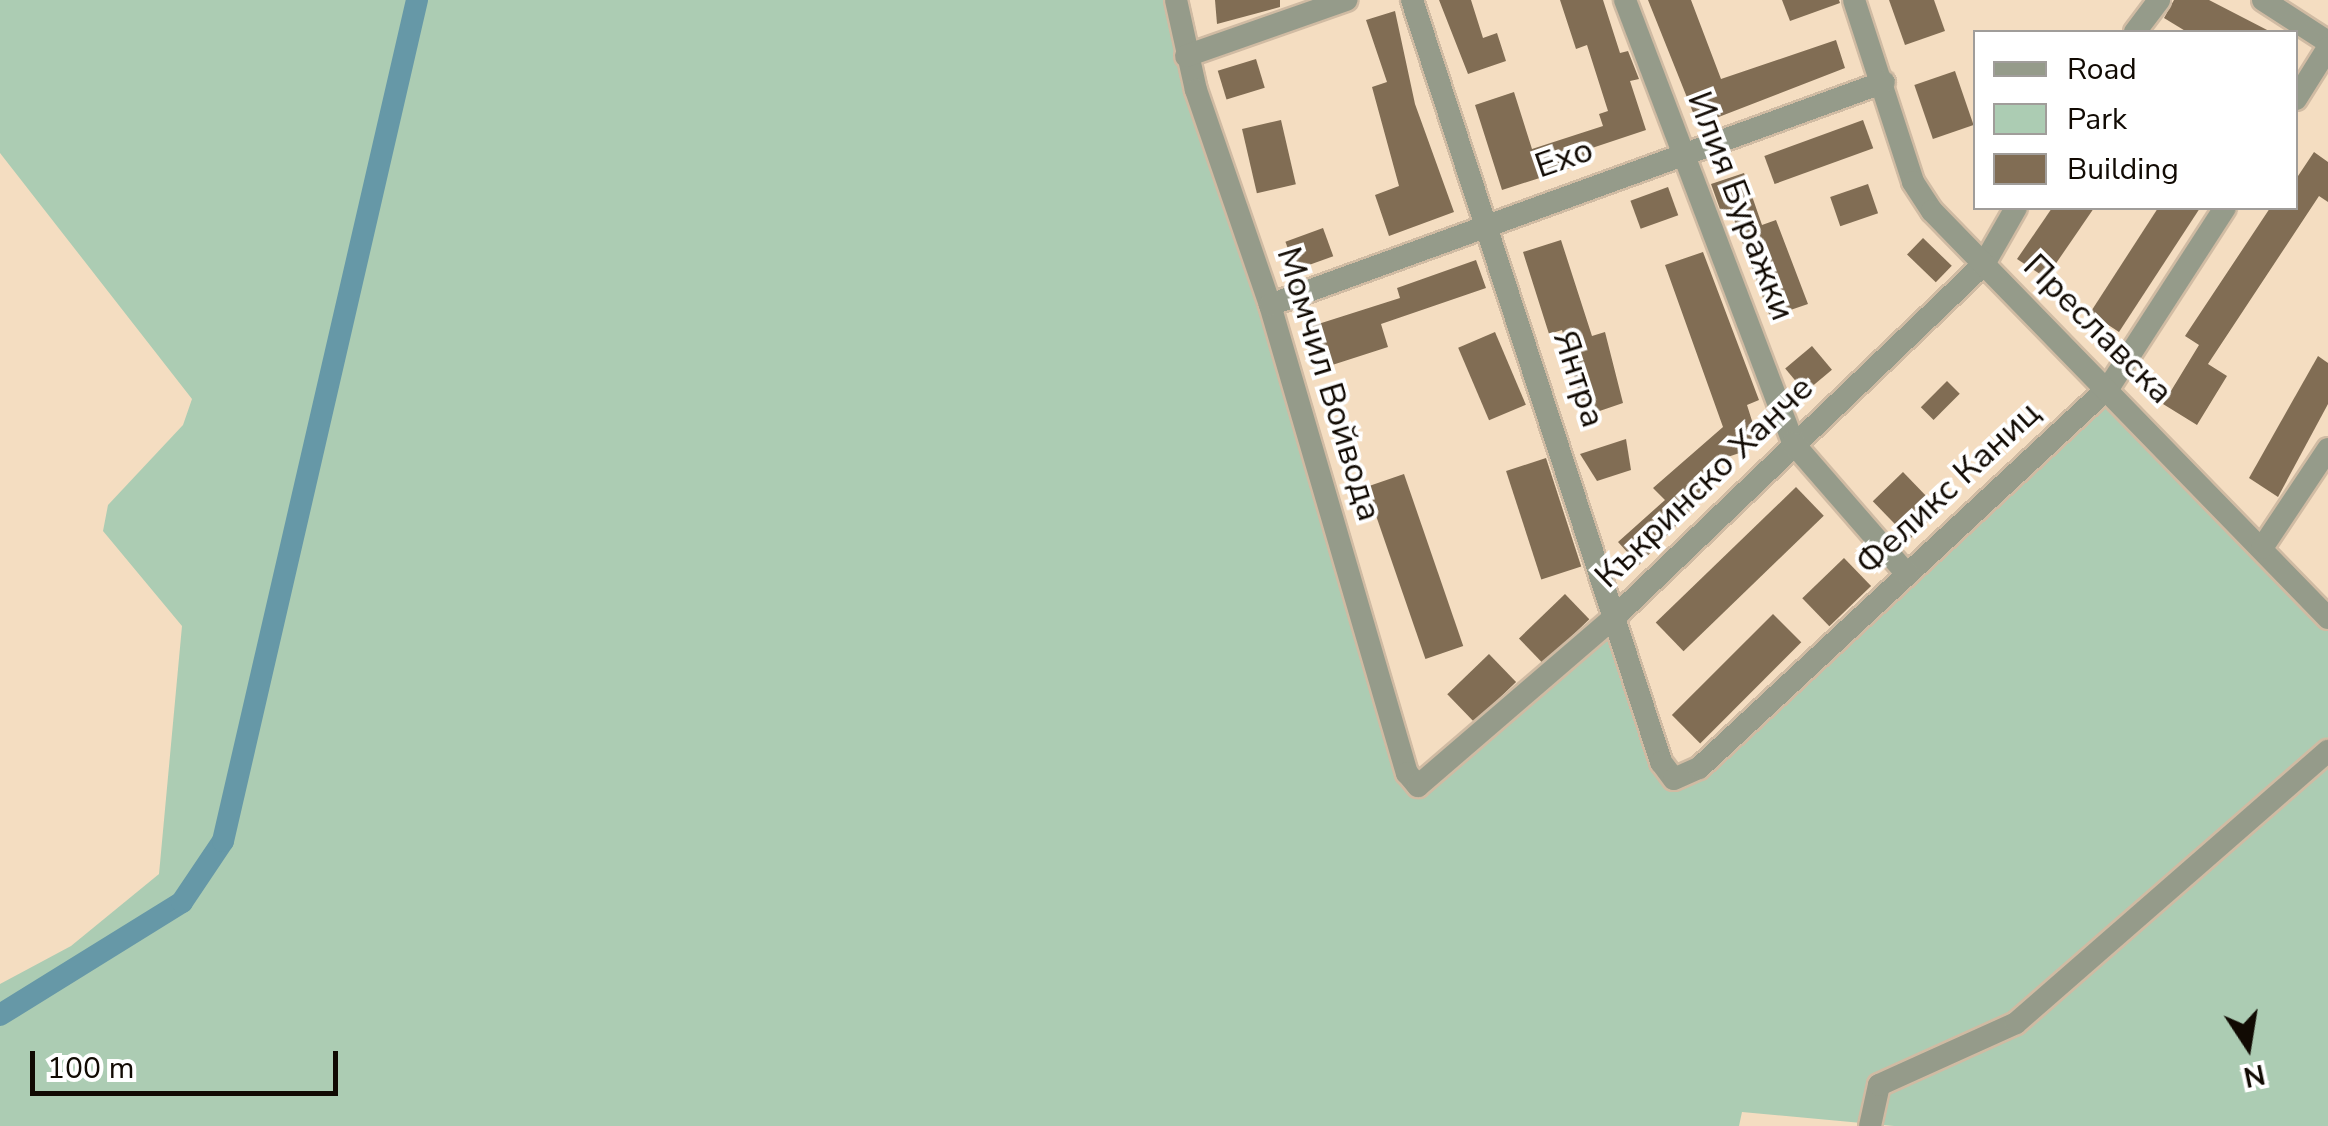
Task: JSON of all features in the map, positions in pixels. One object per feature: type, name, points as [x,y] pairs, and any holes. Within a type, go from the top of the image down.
[{"type":"street","name":"Момчил Войвода","points":[[1176,0],[1186,56],[1270,305],[1408,774],[1418,786]]},
{"type":"street","points":[[1186,56],[1346,0]]},
{"type":"street","name":"Янтра","points":[[1412,0],[1490,221],[1619,613],[1661,762],[1674,779]]},
{"type":"street","name":"Илия Буражки","points":[[1625,0],[1793,443],[1907,574]]},
{"type":"street","name":"Преславска","points":[[1854,0],[1884,82],[1913,182],[1984,264],[2108,387],[2328,618]]},
{"type":"street","points":[[2136,30],[2159,0]]},
{"type":"street","points":[[2263,0],[2328,45],[2298,95]]},
{"type":"street","name":"Ехо","points":[[1270,305],[1490,221],[1884,82]]},
{"type":"street","name":"Къкринско Ханче","points":[[1418,786],[1619,613],[1984,264],[2015,210]]},
{"type":"street","name":"Феликс Каниц","points":[[1674,779],[1699,768],[2108,387],[2224,210]]},
{"type":"street","points":[[2262,548],[2328,448]]},
{"type":"street","points":[[1870,1126],[1879,1085],[2016,1023],[2328,751]]},
{"type":"green space","points":[[0,0],[1176,0],[1411,782],[1619,613],[1674,779],[2109,387],[2328,618],[2328,1126],[1894,1126],[1742,1112],[1739,1126],[0,1126],[0,984],[71,946],[159,874],[182,626],[103,531],[108,505],[183,425],[192,399],[0,153]]},
{"type":"building","points":[[1215,0],[1280,0],[1280,7],[1217,24]]},
{"type":"building","points":[[1439,0],[1471,0],[1483,38],[1497,33],[1506,61],[1468,74]]},
{"type":"building","points":[[1560,0],[1603,0],[1620,53],[1628,51],[1639,79],[1630,81],[1646,130],[1589,149],[1593,161],[1502,190],[1475,105],[1514,92],[1532,149],[1603,126],[1599,114],[1608,111],[1587,45],[1576,49]]},
{"type":"building","points":[[1648,0],[1691,0],[1721,79],[1836,40],[1845,68],[1698,125]]},
{"type":"building","points":[[1782,0],[1839,0],[1840,3],[1790,21]]},
{"type":"building","points":[[1889,0],[1934,0],[1945,31],[1905,45]]},
{"type":"building","points":[[2174,0],[2209,0],[2267,30],[2184,30],[2164,18]]},
{"type":"building","points":[[1395,11],[1415,104],[1454,212],[1389,236],[1375,195],[1399,186],[1372,87],[1387,82],[1366,20]]},
{"type":"building","points":[[1256,59],[1265,88],[1227,99],[1218,71]]},
{"type":"building","points":[[1955,71],[1973,125],[1933,139],[1914,85]]},
{"type":"building","points":[[1281,120],[1296,184],[1257,193],[1242,129]]},
{"type":"building","points":[[1863,120],[1873,148],[1775,184],[1764,156]]},
{"type":"building","points":[[2314,152],[2328,162],[2328,202],[2319,196],[2208,364],[2227,376],[2197,425],[2163,404],[2199,345],[2185,336],[2269,210],[2298,210],[2298,176]]},
{"type":"building","points":[[1744,173],[1762,225],[1776,220],[1808,304],[1770,317],[1730,209],[1721,212],[1711,184]]},
{"type":"building","points":[[1868,184],[1878,213],[1840,226],[1830,197]]},
{"type":"building","points":[[1668,187],[1678,215],[1641,229],[1630,201]]},
{"type":"building","points":[[2051,210],[2093,210],[2046,278],[2017,259]]},
{"type":"building","points":[[2157,210],[2199,210],[2119,332],[2090,313]]},
{"type":"building","points":[[1323,228],[1333,256],[1296,270],[1285,242]]},
{"type":"building","points":[[1923,238],[1952,266],[1936,282],[1907,255]]},
{"type":"building","points":[[1561,240],[1592,336],[1605,332],[1623,403],[1585,416],[1562,330],[1549,334],[1523,252]]},
{"type":"building","points":[[1703,252],[1759,400],[1747,405],[1760,446],[1710,463],[1723,476],[1639,565],[1618,542],[1665,500],[1653,488],[1723,427],[1665,265]]},
{"type":"building","points":[[1476,260],[1486,288],[1381,324],[1388,347],[1326,367],[1312,326],[1400,298],[1397,288]]},
{"type":"building","points":[[1495,332],[1526,405],[1489,420],[1458,348]]},
{"type":"building","points":[[1812,346],[1832,370],[1805,392],[1785,368]]},
{"type":"building","points":[[2318,356],[2328,363],[2328,404],[2278,497],[2249,478]]},
{"type":"building","points":[[1947,381],[1960,394],[1934,420],[1921,407]]},
{"type":"building","points":[[1626,439],[1631,470],[1597,481],[1580,454]]},
{"type":"building","points":[[1546,458],[1581,566],[1541,579],[1506,471]]},
{"type":"building","points":[[1903,472],[1940,510],[1910,539],[1873,501]]},
{"type":"building","points":[[1404,474],[1463,646],[1425,659],[1366,487]]},
{"type":"building","points":[[1796,487],[1824,516],[1684,651],[1656,622]]},
{"type":"building","points":[[1844,558],[1871,586],[1829,626],[1802,598]]},
{"type":"building","points":[[1565,594],[1589,619],[1543,664],[1519,638]]},
{"type":"building","points":[[1773,614],[1801,642],[1700,743],[1672,715]]},
{"type":"building","points":[[1489,654],[1516,682],[1474,722],[1447,694]]},
{"type":"waterway","points":[[0,1015],[182,902],[223,841],[417,0]]}]
